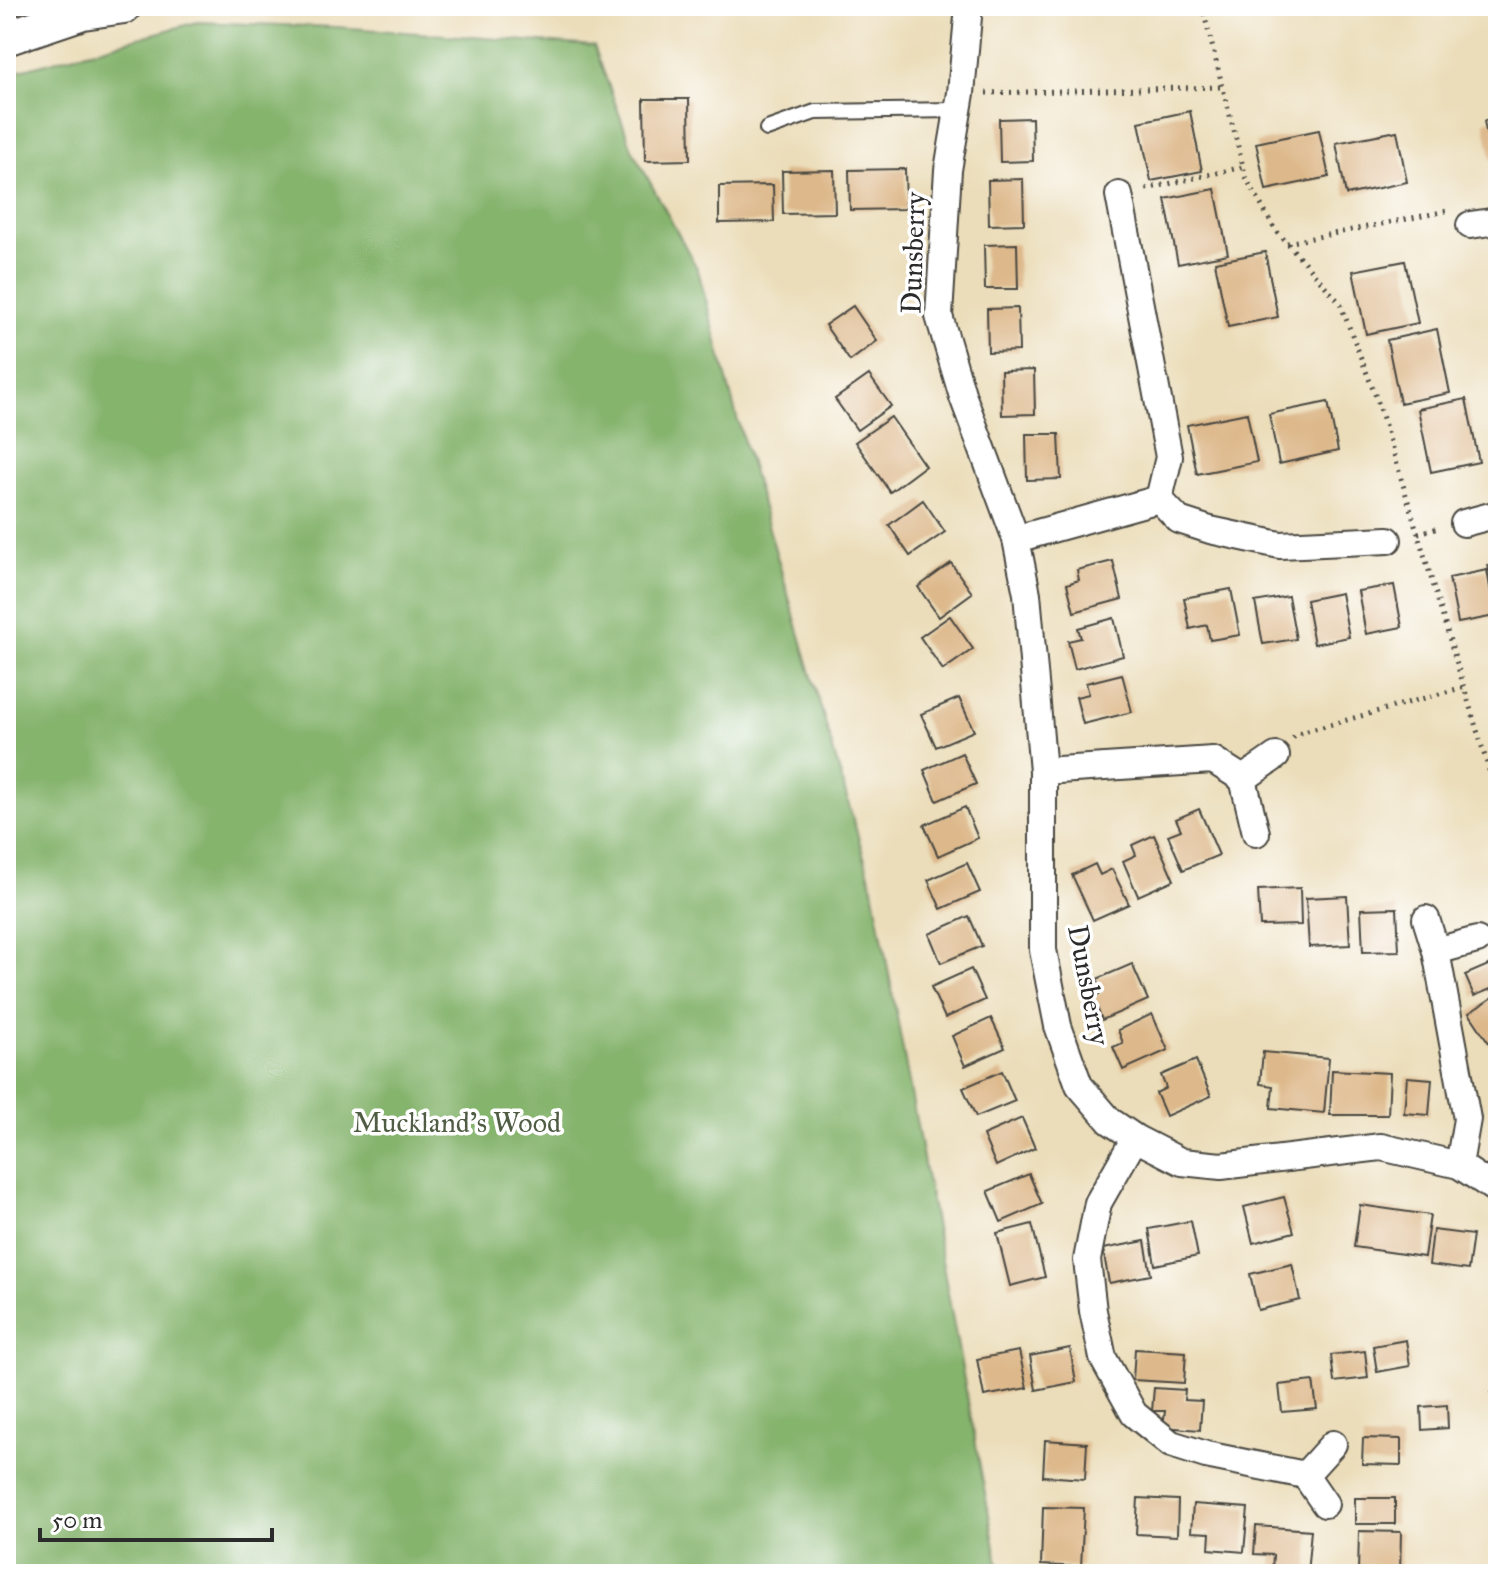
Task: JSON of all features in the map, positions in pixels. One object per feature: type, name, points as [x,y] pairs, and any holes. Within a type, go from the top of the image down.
[{"type":"street","points":[[6,38],[83,12],[124,6]]},
{"type":"street","name":"Dunsberry","points":[[969,6],[960,102],[948,170],[939,316],[963,397],[1016,539],[1027,594],[1043,771],[1043,950],[1058,1026],[1079,1085],[1110,1121],[1135,1138],[1182,1162],[1221,1166],[1381,1147],[1459,1165],[1498,1191]]},
{"type":"street","points":[[1119,195],[1169,457],[1159,499]]},
{"type":"street","points":[[1470,225],[1498,221]]},
{"type":"street","points":[[1016,539],[1159,499]]},
{"type":"street","points":[[1159,499],[1179,520],[1280,545],[1388,540]]},
{"type":"street","points":[[1464,523],[1498,514]]},
{"type":"street","points":[[1243,779],[1276,756]]},
{"type":"street","points":[[1043,771],[1213,760],[1243,779],[1256,833]]},
{"type":"street","points":[[1426,919],[1436,951],[1467,1119],[1459,1165]]},
{"type":"street","points":[[1436,951],[1477,940]]},
{"type":"street","points":[[1135,1138],[1098,1203],[1087,1260],[1103,1358],[1134,1414],[1171,1444],[1206,1455],[1305,1475],[1325,1504]]},
{"type":"street","points":[[1305,1475],[1333,1444]]},
{"type":"lane","points":[[767,129],[815,112],[960,102]]},
{"type":"path","points":[[1202,6],[1246,178],[1274,228],[1340,303],[1379,405],[1498,800]]},
{"type":"path","points":[[960,102],[1221,87]]},
{"type":"path","points":[[1119,195],[1243,167]]},
{"type":"path","points":[[1287,243],[1455,210],[1470,225]]},
{"type":"path","points":[[1388,540],[1464,523]]},
{"type":"path","points":[[1276,756],[1297,734],[1464,687]]},
{"type":"green space","name":"Muckland's Wood","points":[[197,22],[337,27],[594,46],[633,151],[698,270],[737,418],[873,888],[1000,1574],[6,1574],[6,74]]},
{"type":"building","points":[[644,99],[689,99],[690,160],[645,161]]},
{"type":"building","points":[[1190,111],[1202,171],[1151,181],[1139,122]]},
{"type":"building","points":[[1032,118],[1033,161],[1000,162],[999,119]]},
{"type":"building","points":[[1498,118],[1498,170],[1494,171],[1484,121]]},
{"type":"building","points":[[1319,130],[1329,177],[1266,190],[1256,143]]},
{"type":"building","points":[[1397,131],[1407,182],[1346,195],[1336,143]]},
{"type":"building","points":[[905,169],[906,209],[850,210],[849,170]]},
{"type":"building","points":[[834,170],[835,213],[783,214],[782,171]]},
{"type":"building","points":[[1023,179],[1024,224],[989,225],[988,180]]},
{"type":"building","points":[[773,185],[774,222],[719,223],[719,186]]},
{"type":"building","points":[[1215,189],[1228,254],[1178,264],[1165,199]]},
{"type":"building","points":[[1017,244],[1018,289],[985,289],[984,245]]},
{"type":"building","points":[[1265,252],[1278,317],[1228,327],[1215,262]]},
{"type":"building","points":[[1405,261],[1418,323],[1366,334],[1353,271]]},
{"type":"building","points":[[853,306],[877,341],[850,361],[825,325]]},
{"type":"building","points":[[1018,308],[1019,351],[988,352],[987,309]]},
{"type":"building","points":[[1437,329],[1450,393],[1400,403],[1387,340]]},
{"type":"building","points":[[1034,370],[1035,414],[1002,415],[1001,371]]},
{"type":"building","points":[[869,375],[891,406],[857,430],[835,399]]},
{"type":"building","points":[[1466,399],[1479,462],[1431,472],[1418,409]]},
{"type":"building","points":[[1328,402],[1338,451],[1279,464],[1269,414]]},
{"type":"building","points":[[1247,413],[1257,462],[1197,474],[1187,425]]},
{"type":"building","points":[[891,417],[925,466],[890,492],[855,442]]},
{"type":"building","points":[[1026,434],[1059,434],[1061,479],[1027,480]]},
{"type":"building","points":[[923,500],[945,532],[910,556],[889,525]]},
{"type":"building","points":[[1113,561],[1122,599],[1074,612],[1067,584],[1079,580],[1077,570]]},
{"type":"building","points":[[951,563],[972,593],[939,617],[918,587]]},
{"type":"building","points":[[1498,563],[1498,609],[1497,609],[1488,565]]},
{"type":"building","points":[[1487,570],[1495,616],[1458,623],[1449,578]]},
{"type":"building","points":[[1394,585],[1402,627],[1366,634],[1358,591]]},
{"type":"building","points":[[1231,589],[1240,635],[1210,640],[1207,625],[1190,629],[1184,598]]},
{"type":"building","points":[[1341,593],[1349,637],[1314,644],[1306,600]]},
{"type":"building","points":[[1288,596],[1296,639],[1263,644],[1255,602]]},
{"type":"building","points":[[950,616],[973,649],[943,670],[920,637]]},
{"type":"building","points":[[1114,618],[1123,656],[1075,669],[1068,641],[1081,638],[1078,628]]},
{"type":"building","points":[[1122,674],[1132,712],[1083,724],[1076,697],[1089,694],[1086,683]]},
{"type":"building","points":[[959,698],[974,731],[936,747],[921,714]]},
{"type":"building","points":[[962,753],[976,784],[937,801],[924,770]]},
{"type":"building","points":[[965,807],[978,838],[938,856],[924,825]]},
{"type":"building","points":[[1199,809],[1219,855],[1183,870],[1168,835],[1181,830],[1176,819]]},
{"type":"building","points":[[1154,835],[1174,880],[1138,896],[1123,861],[1136,855],[1132,845]]},
{"type":"building","points":[[967,863],[980,892],[941,909],[928,880]]},
{"type":"building","points":[[1095,864],[1100,875],[1112,869],[1129,904],[1093,920],[1072,875]]},
{"type":"building","points":[[1300,888],[1301,925],[1260,926],[1258,890]]},
{"type":"building","points":[[1347,896],[1350,945],[1309,947],[1306,898]]},
{"type":"building","points":[[1397,908],[1399,951],[1363,952],[1361,909]]},
{"type":"building","points":[[969,916],[982,946],[941,963],[929,934]]},
{"type":"building","points":[[1495,962],[1498,986],[1474,996],[1465,975]]},
{"type":"building","points":[[1132,964],[1148,1000],[1102,1020],[1093,997],[1103,992],[1097,979]]},
{"type":"building","points":[[971,969],[985,1000],[945,1018],[931,987]]},
{"type":"building","points":[[1498,994],[1498,1046],[1493,1049],[1469,1013]]},
{"type":"building","points":[[1152,1014],[1168,1050],[1123,1070],[1113,1047],[1123,1043],[1118,1030]]},
{"type":"building","points":[[991,1018],[1005,1048],[965,1066],[952,1036]]},
{"type":"building","points":[[1263,1052],[1329,1058],[1324,1113],[1271,1108],[1273,1086],[1260,1084]]},
{"type":"building","points":[[1196,1060],[1211,1096],[1166,1116],[1156,1093],[1166,1088],[1161,1075]]},
{"type":"building","points":[[1332,1070],[1390,1073],[1388,1115],[1330,1115]]},
{"type":"building","points":[[1002,1071],[1015,1101],[976,1117],[963,1088]]},
{"type":"building","points":[[1407,1077],[1432,1079],[1429,1115],[1404,1113]]},
{"type":"building","points":[[1022,1118],[1035,1148],[996,1166],[983,1135]]},
{"type":"building","points":[[1029,1174],[1042,1204],[1001,1222],[988,1191]]},
{"type":"building","points":[[1284,1197],[1294,1232],[1253,1243],[1244,1207]]},
{"type":"building","points":[[1360,1205],[1430,1215],[1424,1257],[1354,1247]]},
{"type":"building","points":[[1191,1221],[1198,1256],[1155,1265],[1149,1229]]},
{"type":"building","points":[[1032,1224],[1045,1277],[1010,1286],[997,1233]]},
{"type":"building","points":[[1433,1230],[1473,1235],[1468,1270],[1429,1265]]},
{"type":"building","points":[[1145,1241],[1151,1275],[1109,1283],[1103,1249]]},
{"type":"building","points":[[1292,1264],[1300,1300],[1258,1310],[1250,1274]]},
{"type":"building","points":[[1406,1340],[1410,1366],[1377,1372],[1373,1346]]},
{"type":"building","points":[[1070,1348],[1076,1382],[1036,1390],[1030,1356]]},
{"type":"building","points":[[1135,1349],[1186,1352],[1184,1383],[1133,1380]]},
{"type":"building","points":[[1019,1351],[1027,1388],[984,1396],[977,1359]]},
{"type":"building","points":[[1365,1351],[1368,1378],[1334,1382],[1331,1355]]},
{"type":"building","points":[[1313,1381],[1317,1409],[1282,1412],[1279,1385]]},
{"type":"building","points":[[1154,1388],[1185,1390],[1184,1400],[1202,1401],[1200,1430],[1163,1427],[1165,1411],[1152,1411]]},
{"type":"building","points":[[1491,1393],[1498,1393],[1498,1428],[1494,1428]]},
{"type":"building","points":[[1447,1405],[1448,1428],[1422,1430],[1421,1407]]},
{"type":"building","points":[[1363,1438],[1401,1439],[1401,1465],[1362,1464]]},
{"type":"building","points":[[1045,1440],[1087,1443],[1085,1479],[1043,1476]]},
{"type":"building","points":[[1138,1498],[1178,1500],[1177,1536],[1136,1534]]},
{"type":"building","points":[[1355,1498],[1395,1498],[1395,1524],[1355,1524]]},
{"type":"building","points":[[1193,1504],[1248,1508],[1244,1552],[1209,1549],[1210,1533],[1191,1532]]},
{"type":"building","points":[[1043,1507],[1084,1508],[1081,1567],[1041,1565]]},
{"type":"building","points":[[1256,1526],[1311,1530],[1307,1574],[1272,1571],[1273,1555],[1254,1554]]},
{"type":"building","points":[[1359,1531],[1401,1532],[1400,1574],[1358,1574]]}]
